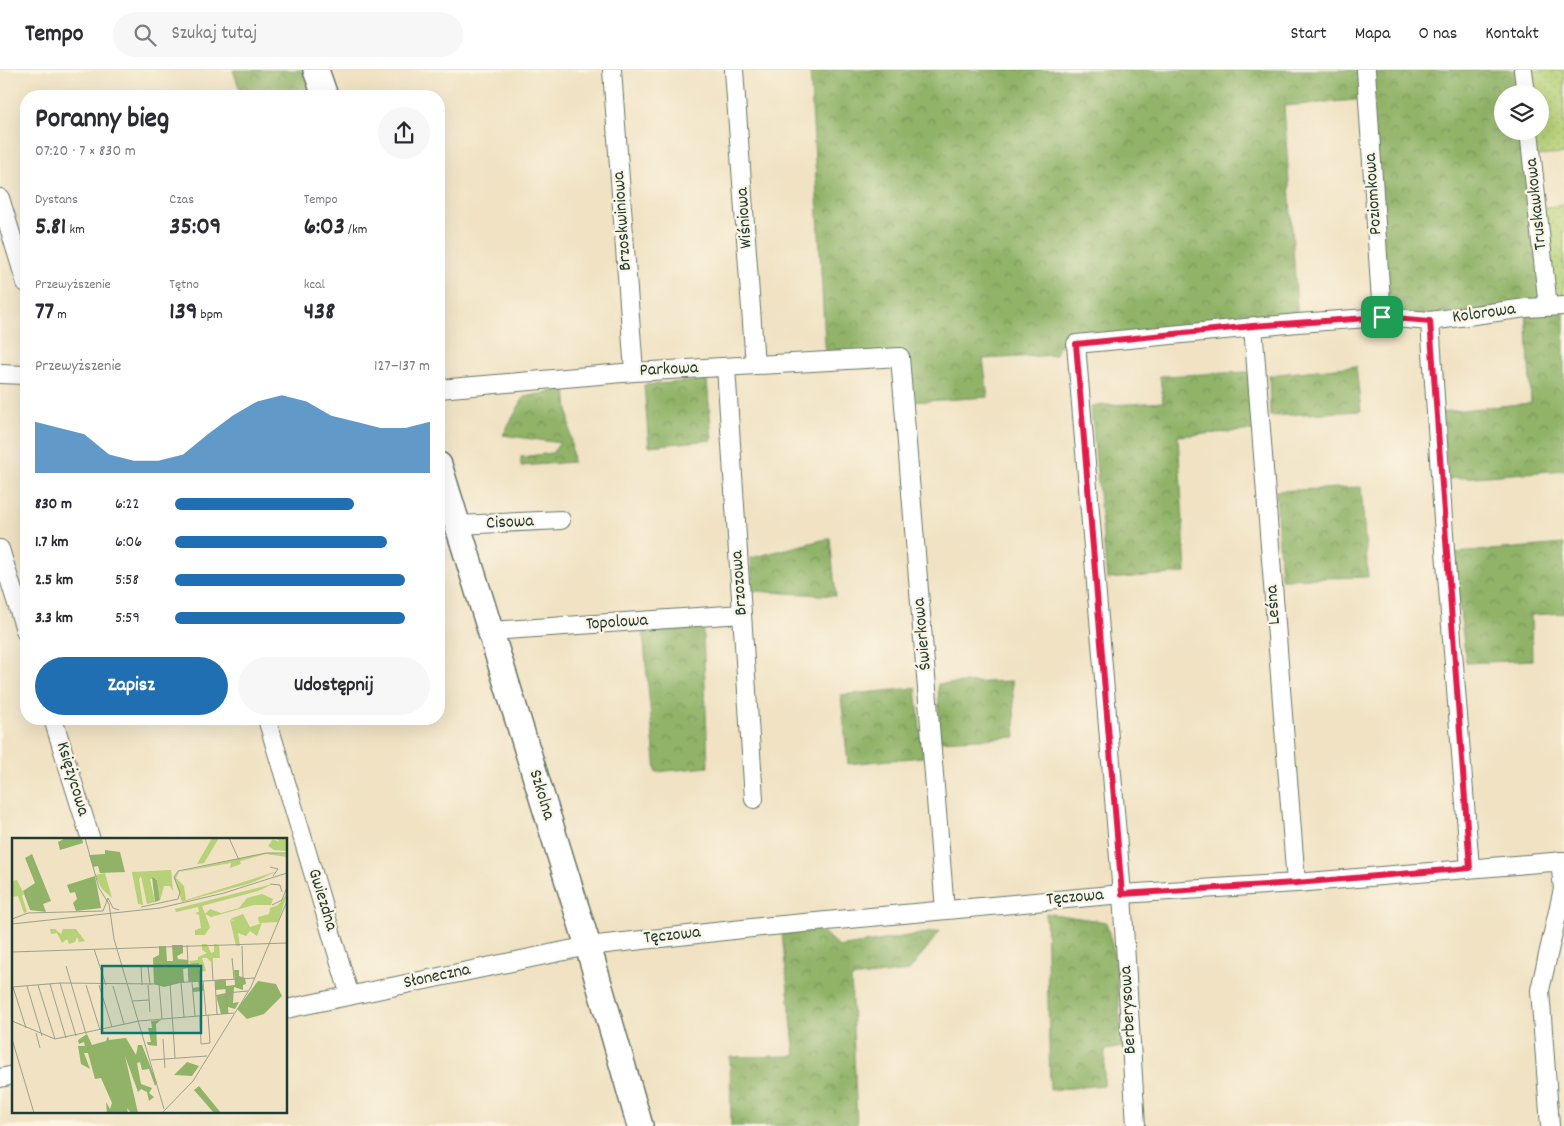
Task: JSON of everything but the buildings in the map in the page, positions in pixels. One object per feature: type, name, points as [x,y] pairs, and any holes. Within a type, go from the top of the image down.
[{"type":"street","points":[[316,70],[323,90]]},
{"type":"street","name":"Brzoskwiniowa","points":[[612,70],[634,372]]},
{"type":"street","name":"Wiśniowa","points":[[734,70],[755,365]]},
{"type":"street","name":"Poziomkowa","points":[[1366,70],[1382,317]]},
{"type":"street","points":[[1523,70],[1525,85]]},
{"type":"street","name":"Truskawkowa","points":[[1531,140],[1556,306]]},
{"type":"street","points":[[0,198],[20,263]]},
{"type":"street","name":"Kolorowa","points":[[1076,344],[1253,326],[1382,317],[1430,321],[1556,306]]},
{"type":"street","points":[[1430,321],[1470,868]]},
{"type":"street","name":"Leśna","points":[[1253,326],[1296,883]]},
{"type":"street","name":"Berberysowa","points":[[1076,344],[1122,894],[1136,1126]]},
{"type":"street","name":"Parkowa","points":[[445,388],[634,372],[900,357]]},
{"type":"street","name":"Świerkowa","points":[[900,357],[945,910]]},
{"type":"street","name":"Brzozowa","points":[[726,367],[754,799]]},
{"type":"street","points":[[0,374],[20,375]]},
{"type":"street","name":"Szkolna","points":[[445,484],[588,946],[640,1126]]},
{"type":"street","name":"Cisowa","points":[[458,525],[561,520]]},
{"type":"street","points":[[0,549],[20,614]]},
{"type":"street","name":"Topolowa","points":[[491,631],[742,614]]},
{"type":"street","name":"Księżycowa","points":[[55,725],[90,838]]},
{"type":"street","name":"Gwiezdna","points":[[270,725],[350,996]]},
{"type":"street","points":[[1550,1126],[1540,990],[1563,889],[1562,861]]},
{"type":"street","name":"Tęczowa","points":[[588,946],[1122,894],[1296,883],[1562,861]]},
{"type":"street","name":"Słoneczna","points":[[288,1009],[588,946]]},
{"type":"green space","points":[[233,70],[316,70],[323,90],[240,90]]},
{"type":"green space","points":[[810,70],[1523,70],[1525,85],[1494,85],[1494,140],[1530,140],[1548,306],[1564,306],[1564,470],[1448,479],[1442,412],[1531,403],[1526,308],[1382,317],[1368,99],[1284,106],[1298,323],[1059,346],[1056,355],[983,359],[988,397],[912,402],[909,357],[826,361]]},
{"type":"green space","points":[[1523,70],[1564,70],[1564,154],[1532,156],[1530,140],[1549,140],[1549,85],[1525,85]]},
{"type":"green space","points":[[1564,205],[1564,306],[1548,307],[1537,208]]},
{"type":"green space","points":[[1356,366],[1361,411],[1270,416],[1269,375]]},
{"type":"green space","points":[[1249,372],[1255,430],[1178,436],[1186,573],[1107,579],[1091,406],[1163,402],[1160,376]]},
{"type":"green space","points":[[707,380],[712,440],[649,446],[644,385]]},
{"type":"green space","points":[[566,389],[573,462],[521,466],[521,457],[552,453],[560,443],[503,435],[524,397]]},
{"type":"green space","points":[[1361,487],[1368,577],[1281,579],[1276,491]]},
{"type":"green space","points":[[830,538],[836,596],[753,591],[751,558]]},
{"type":"green space","points":[[1564,544],[1564,613],[1531,615],[1532,660],[1466,663],[1454,553]]},
{"type":"green space","points":[[703,629],[708,767],[656,772],[643,632]]},
{"type":"green space","points":[[1012,681],[1016,737],[940,741],[938,684]]},
{"type":"green space","points":[[916,688],[923,757],[848,764],[841,695]]},
{"type":"green space","points":[[1046,913],[1106,922],[1114,953],[1123,1047],[1105,1050],[1104,1085],[1050,1090]]},
{"type":"green space","points":[[821,930],[839,947],[940,931],[909,971],[851,978],[857,1126],[731,1126],[730,1057],[795,1056],[782,934]]},
{"type":"route","points":[[1382,317],[1430,321],[1445,550],[1470,868],[1296,883],[1122,894],[1076,344],[1253,326],[1382,317]]}]
